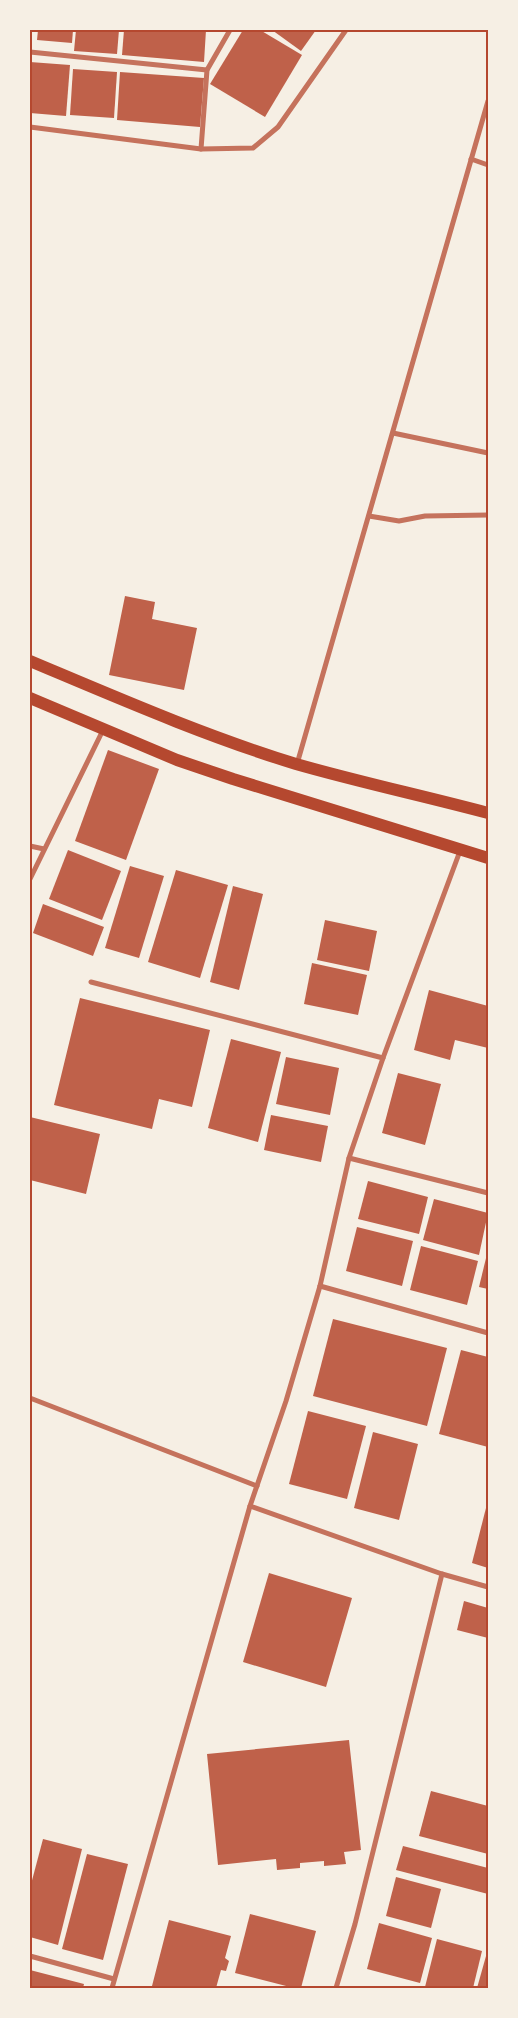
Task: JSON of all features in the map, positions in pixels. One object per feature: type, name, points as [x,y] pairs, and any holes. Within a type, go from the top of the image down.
[{"type":"main road","points":[[30,661],[188,728],[297,764],[488,813]]},
{"type":"main road","points":[[30,698],[176,760],[460,851],[488,858]]},
{"type":"street","points":[[201,149],[207,70],[230,30]]},
{"type":"street","points":[[30,127],[201,149],[253,148],[278,127],[346,30]]},
{"type":"street","points":[[30,52],[207,70]]},
{"type":"street","points":[[297,764],[488,101]]},
{"type":"street","points":[[471,160],[488,166]]},
{"type":"street","points":[[393,433],[488,452]]},
{"type":"street","points":[[369,516],[399,521],[425,516],[488,515]]},
{"type":"street","points":[[30,879],[103,730]]},
{"type":"street","points":[[30,846],[44,849]]},
{"type":"street","points":[[112,1988],[250,1506],[286,1401],[320,1286],[349,1158],[460,851]]},
{"type":"street","points":[[91,982],[384,1058]]},
{"type":"street","points":[[349,1158],[488,1193]]},
{"type":"street","points":[[320,1286],[488,1333]]},
{"type":"street","points":[[30,1398],[258,1486]]},
{"type":"street","points":[[250,1506],[442,1574],[488,1587]]},
{"type":"street","points":[[336,1988],[354,1924],[442,1574]]},
{"type":"street","points":[[30,1956],[114,1979]]},
{"type":"building","points":[[38,30],[73,30],[72,43],[37,40]]},
{"type":"building","points":[[76,30],[119,30],[117,54],[74,51]]},
{"type":"building","points":[[124,30],[206,30],[204,62],[122,55]]},
{"type":"building","points":[[243,30],[260,30],[302,55],[265,117],[210,84]]},
{"type":"building","points":[[272,30],[316,30],[301,51]]},
{"type":"building","points":[[30,62],[70,65],[66,116],[30,113]]},
{"type":"building","points":[[73,69],[117,72],[114,118],[70,115]]},
{"type":"building","points":[[120,72],[204,78],[200,127],[117,120]]},
{"type":"building","points":[[125,596],[155,602],[152,619],[197,628],[184,690],[109,675]]},
{"type":"building","points":[[108,750],[159,769],[126,860],[75,841]]},
{"type":"building","points":[[68,850],[121,871],[102,920],[49,899]]},
{"type":"building","points":[[130,866],[164,876],[139,958],[105,948]]},
{"type":"building","points":[[176,870],[228,885],[200,978],[148,962]]},
{"type":"building","points":[[233,886],[263,894],[239,990],[210,982]]},
{"type":"building","points":[[43,904],[104,927],[93,956],[33,933]]},
{"type":"building","points":[[325,920],[377,931],[369,971],[317,960]]},
{"type":"building","points":[[312,963],[367,975],[358,1015],[304,1004]]},
{"type":"building","points":[[429,990],[488,1006],[488,1048],[455,1040],[450,1060],[414,1050]]},
{"type":"building","points":[[80,998],[210,1030],[192,1107],[159,1099],[152,1129],[54,1105]]},
{"type":"building","points":[[231,1039],[281,1052],[258,1142],[208,1128]]},
{"type":"building","points":[[286,1057],[339,1068],[330,1115],[276,1104]]},
{"type":"building","points":[[398,1073],[441,1084],[425,1145],[382,1133]]},
{"type":"building","points":[[271,1115],[328,1126],[321,1162],[264,1150]]},
{"type":"building","points":[[30,1117],[100,1134],[86,1194],[30,1180]]},
{"type":"building","points":[[368,1181],[428,1197],[419,1234],[358,1219]]},
{"type":"building","points":[[434,1199],[488,1213],[479,1255],[423,1240]]},
{"type":"building","points":[[357,1227],[413,1241],[402,1286],[346,1271]]},
{"type":"building","points":[[421,1246],[478,1261],[467,1305],[410,1290]]},
{"type":"building","points":[[488,1254],[488,1289],[479,1287]]},
{"type":"building","points":[[333,1319],[447,1348],[427,1426],[313,1396]]},
{"type":"building","points":[[461,1350],[488,1357],[488,1447],[439,1434]]},
{"type":"building","points":[[308,1411],[366,1426],[347,1499],[289,1484]]},
{"type":"building","points":[[373,1432],[418,1444],[399,1520],[354,1508]]},
{"type":"building","points":[[488,1504],[488,1568],[472,1563]]},
{"type":"building","points":[[269,1573],[352,1598],[326,1687],[243,1662]]},
{"type":"building","points":[[464,1601],[488,1608],[488,1638],[457,1630]]},
{"type":"building","points":[[349,1740],[361,1850],[344,1852],[346,1864],[324,1866],[324,1861],[300,1863],[300,1868],[277,1870],[276,1859],[218,1865],[207,1754]]},
{"type":"building","points":[[431,1791],[488,1806],[488,1854],[419,1836]]},
{"type":"building","points":[[43,1839],[82,1849],[58,1945],[30,1937],[30,1888]]},
{"type":"building","points":[[403,1846],[488,1868],[488,1894],[396,1870]]},
{"type":"building","points":[[87,1854],[128,1864],[103,1960],[62,1949]]},
{"type":"building","points":[[396,1877],[441,1889],[431,1928],[386,1916]]},
{"type":"building","points":[[250,1914],[316,1931],[301,1988],[294,1988],[235,1973]]},
{"type":"building","points":[[169,1920],[231,1936],[225,1958],[229,1961],[226,1971],[221,1970],[216,1988],[159,1988],[152,1986]]},
{"type":"building","points":[[379,1923],[432,1938],[420,1983],[367,1969]]},
{"type":"building","points":[[437,1939],[482,1951],[473,1988],[425,1987]]},
{"type":"building","points":[[486,1956],[488,1956],[488,1988],[477,1988]]},
{"type":"building","points":[[30,1970],[84,1984],[83,1988],[30,1988]]}]
